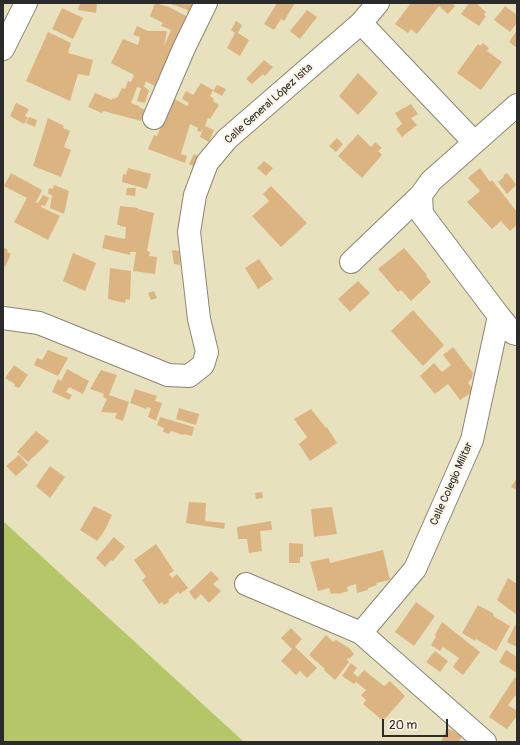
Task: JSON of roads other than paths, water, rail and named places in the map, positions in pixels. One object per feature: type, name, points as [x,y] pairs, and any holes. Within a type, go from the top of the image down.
[{"type":"street","points":[[3,49],[26,3]]},
{"type":"street","points":[[154,118],[184,48],[206,3]]},
{"type":"street","name":"Calle General López Isita","points":[[3,318],[39,323],[168,375],[189,376],[203,365],[207,352],[199,319],[189,232],[195,195],[207,163],[227,139],[361,22],[378,3]]},
{"type":"street","points":[[361,22],[474,142]]},
{"type":"street","points":[[351,262],[421,196],[430,181],[517,105]]},
{"type":"street","points":[[421,196],[422,214],[499,316],[513,333],[517,334]]},
{"type":"street","name":"Calle Colegio Militar","points":[[361,632],[415,569],[469,447],[472,440],[499,316]]},
{"type":"street","points":[[246,584],[361,632],[485,742]]}]
